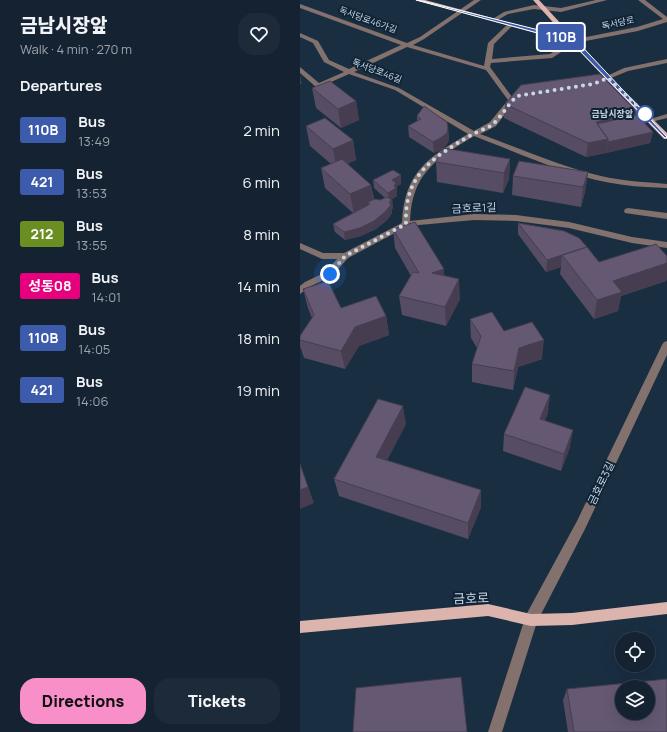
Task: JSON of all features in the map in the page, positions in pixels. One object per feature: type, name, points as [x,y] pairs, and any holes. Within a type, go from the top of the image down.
[{"type":"main road","name":"독서당로","points":[[418,0],[434,2],[463,12],[573,40]]},
{"type":"main road","points":[[536,0],[608,78],[667,137]]},
{"type":"main road","name":"금호로","points":[[300,627],[488,610],[531,620],[572,619],[667,608]]},
{"type":"street","name":"독서당로46가길","points":[[300,69],[318,86],[422,38],[463,12],[478,0]]},
{"type":"street","points":[[494,20],[506,13],[534,7],[561,10],[604,0]]},
{"type":"street","points":[[641,0],[667,20]]},
{"type":"street","name":"독서당로46가길","points":[[300,6],[406,45],[488,65]]},
{"type":"street","name":"독서당로","points":[[488,65],[552,56],[573,40],[638,28],[667,20]]},
{"type":"street","points":[[406,224],[405,212],[410,189],[424,168],[447,150],[493,124],[514,98],[488,65],[491,43],[512,24]]},
{"type":"street","name":"독서당로46길","points":[[300,34],[316,42],[326,61],[350,72],[397,89],[474,134],[569,169],[599,178],[624,183],[667,186]]},
{"type":"street","points":[[587,85],[608,78],[626,69],[667,61]]},
{"type":"street","points":[[651,120],[667,116]]},
{"type":"street","points":[[628,211],[667,216]]},
{"type":"street","name":"금호로1길","points":[[300,291],[308,284],[330,274],[345,256],[406,224],[474,217],[516,218],[568,225],[632,240],[667,245]]},
{"type":"street","points":[[300,246],[322,256],[345,256]]},
{"type":"street","name":"금호로3길","points":[[495,732],[531,620],[581,525],[667,344]]},
{"type":"building","points":[[600,74],[637,112],[596,122],[608,139],[588,143],[505,104],[521,85]]},
{"type":"building","points":[[330,81],[356,101],[338,109],[312,88]]},
{"type":"building","points":[[424,106],[447,122],[447,133],[433,142],[408,126],[421,119],[417,116]]},
{"type":"building","points":[[637,115],[653,132],[608,142],[608,139],[597,124]]},
{"type":"building","points":[[325,118],[353,140],[333,149],[306,126]]},
{"type":"building","points":[[443,148],[510,159],[504,173],[436,162]]},
{"type":"building","points":[[342,159],[371,185],[350,194],[321,168]]},
{"type":"building","points":[[519,161],[588,172],[583,187],[513,176]]},
{"type":"building","points":[[393,170],[401,175],[392,180],[396,183],[394,186],[396,188],[388,193],[373,180]]},
{"type":"building","points":[[387,197],[392,200],[389,202],[391,205],[385,212],[374,221],[360,228],[344,232],[333,224],[370,204],[368,202]]},
{"type":"building","points":[[415,222],[444,269],[432,273],[459,279],[445,307],[399,296],[413,272],[419,273],[393,229]]},
{"type":"building","points":[[518,223],[564,231],[579,238],[587,247],[547,260]]},
{"type":"building","points":[[656,244],[667,256],[667,263],[613,281],[622,292],[597,300],[562,255],[587,247],[599,262]]},
{"type":"building","points":[[328,281],[341,308],[376,296],[386,316],[355,327],[341,351],[300,340],[300,336],[314,315],[303,289]]},
{"type":"building","points":[[492,312],[504,331],[532,322],[544,340],[519,348],[514,371],[472,364],[481,336],[470,319]]},
{"type":"building","points":[[525,387],[550,395],[540,419],[573,430],[564,454],[504,434]]},
{"type":"building","points":[[378,399],[403,406],[376,457],[481,490],[468,523],[334,479]]},
{"type":"building","points":[[300,464],[308,487],[300,490]]},
{"type":"building","points":[[461,677],[467,732],[353,732],[356,688]]},
{"type":"building","points":[[667,679],[667,732],[574,732],[567,689],[615,684],[615,720],[655,720],[655,680]]},
{"type":"bus line","name":"110B","points":[[418,0],[573,40],[608,78],[667,137]]},
{"type":"place","name":"금남시장앞","points":[[645,114]]},
{"type":"route","points":[[330,274],[345,256],[406,224],[405,212],[410,189],[424,168],[447,150],[493,124],[517,96],[593,84],[608,78],[645,114]]}]
